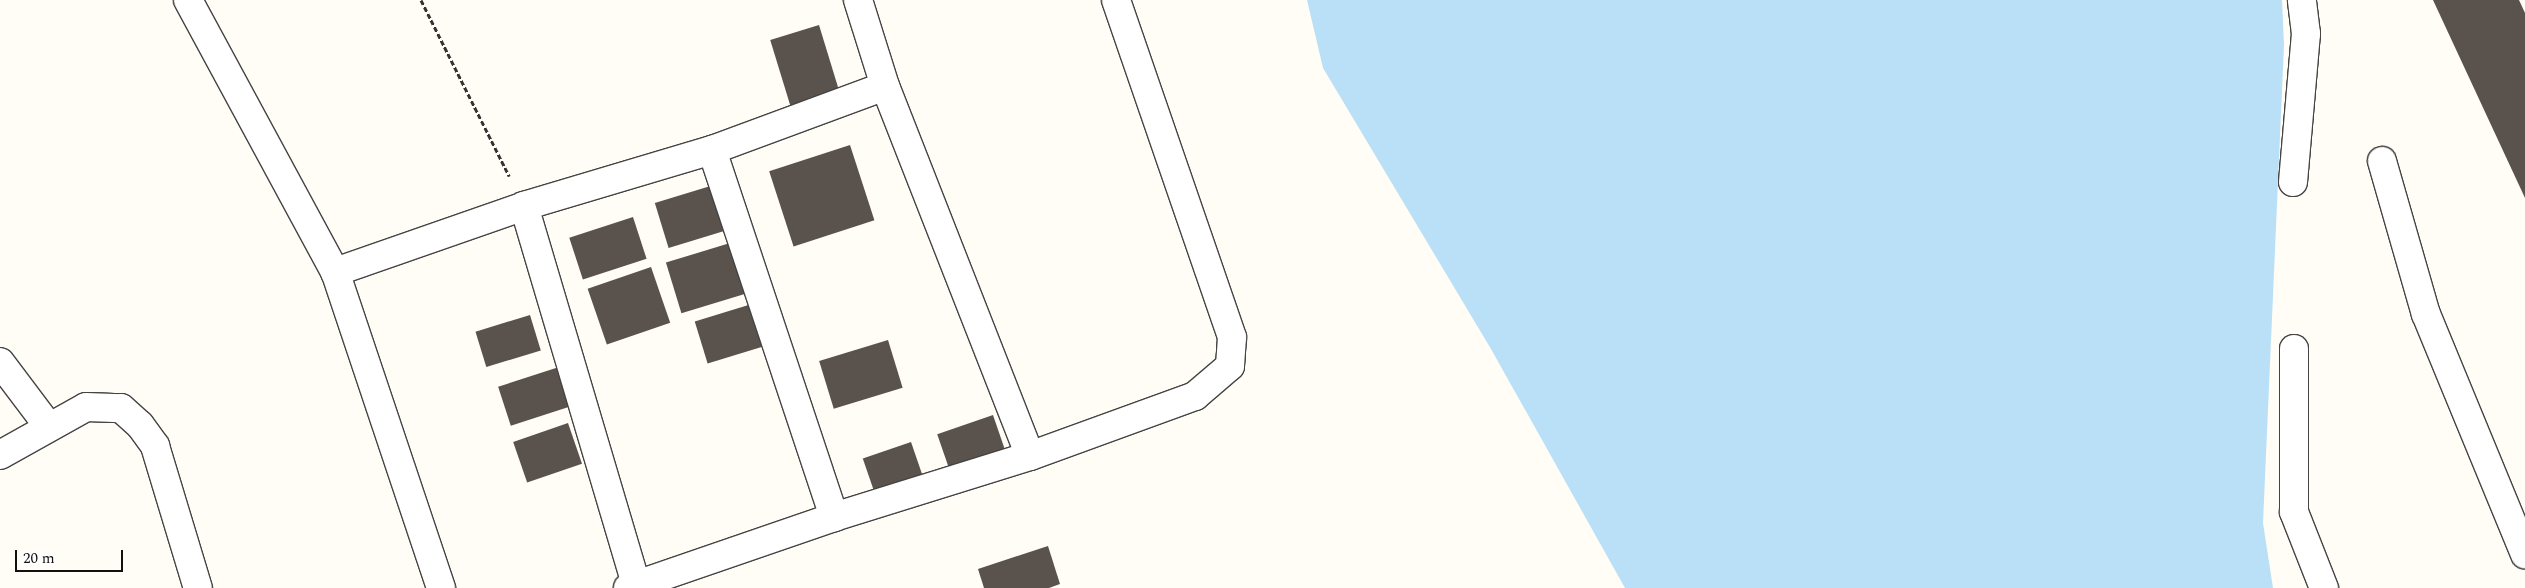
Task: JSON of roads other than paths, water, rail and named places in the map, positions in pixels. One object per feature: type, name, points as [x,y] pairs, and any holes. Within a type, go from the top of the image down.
[{"type":"street","points":[[188,0],[335,272],[441,588]]},
{"type":"street","points":[[858,0],[886,86],[1030,456]]},
{"type":"street","points":[[524,206],[632,587],[834,517],[1030,456],[1195,396],[1230,366],[1232,337],[1116,0]]},
{"type":"street","points":[[2293,182],[2306,34],[2302,0]]},
{"type":"street","points":[[335,272],[524,206],[712,150],[886,86]]},
{"type":"street","points":[[712,150],[834,517]]},
{"type":"street","points":[[2382,161],[2426,314],[2525,554]]},
{"type":"street","points":[[2294,349],[2294,512],[2324,588]]},
{"type":"street","points":[[0,362],[50,428]]},
{"type":"street","points":[[0,455],[86,407],[122,408],[140,425],[155,446],[198,588]]},
{"type":"water","points":[[1307,0],[2282,0],[2284,45],[2263,523],[2273,588],[1625,588],[1491,349],[1323,68]]}]
